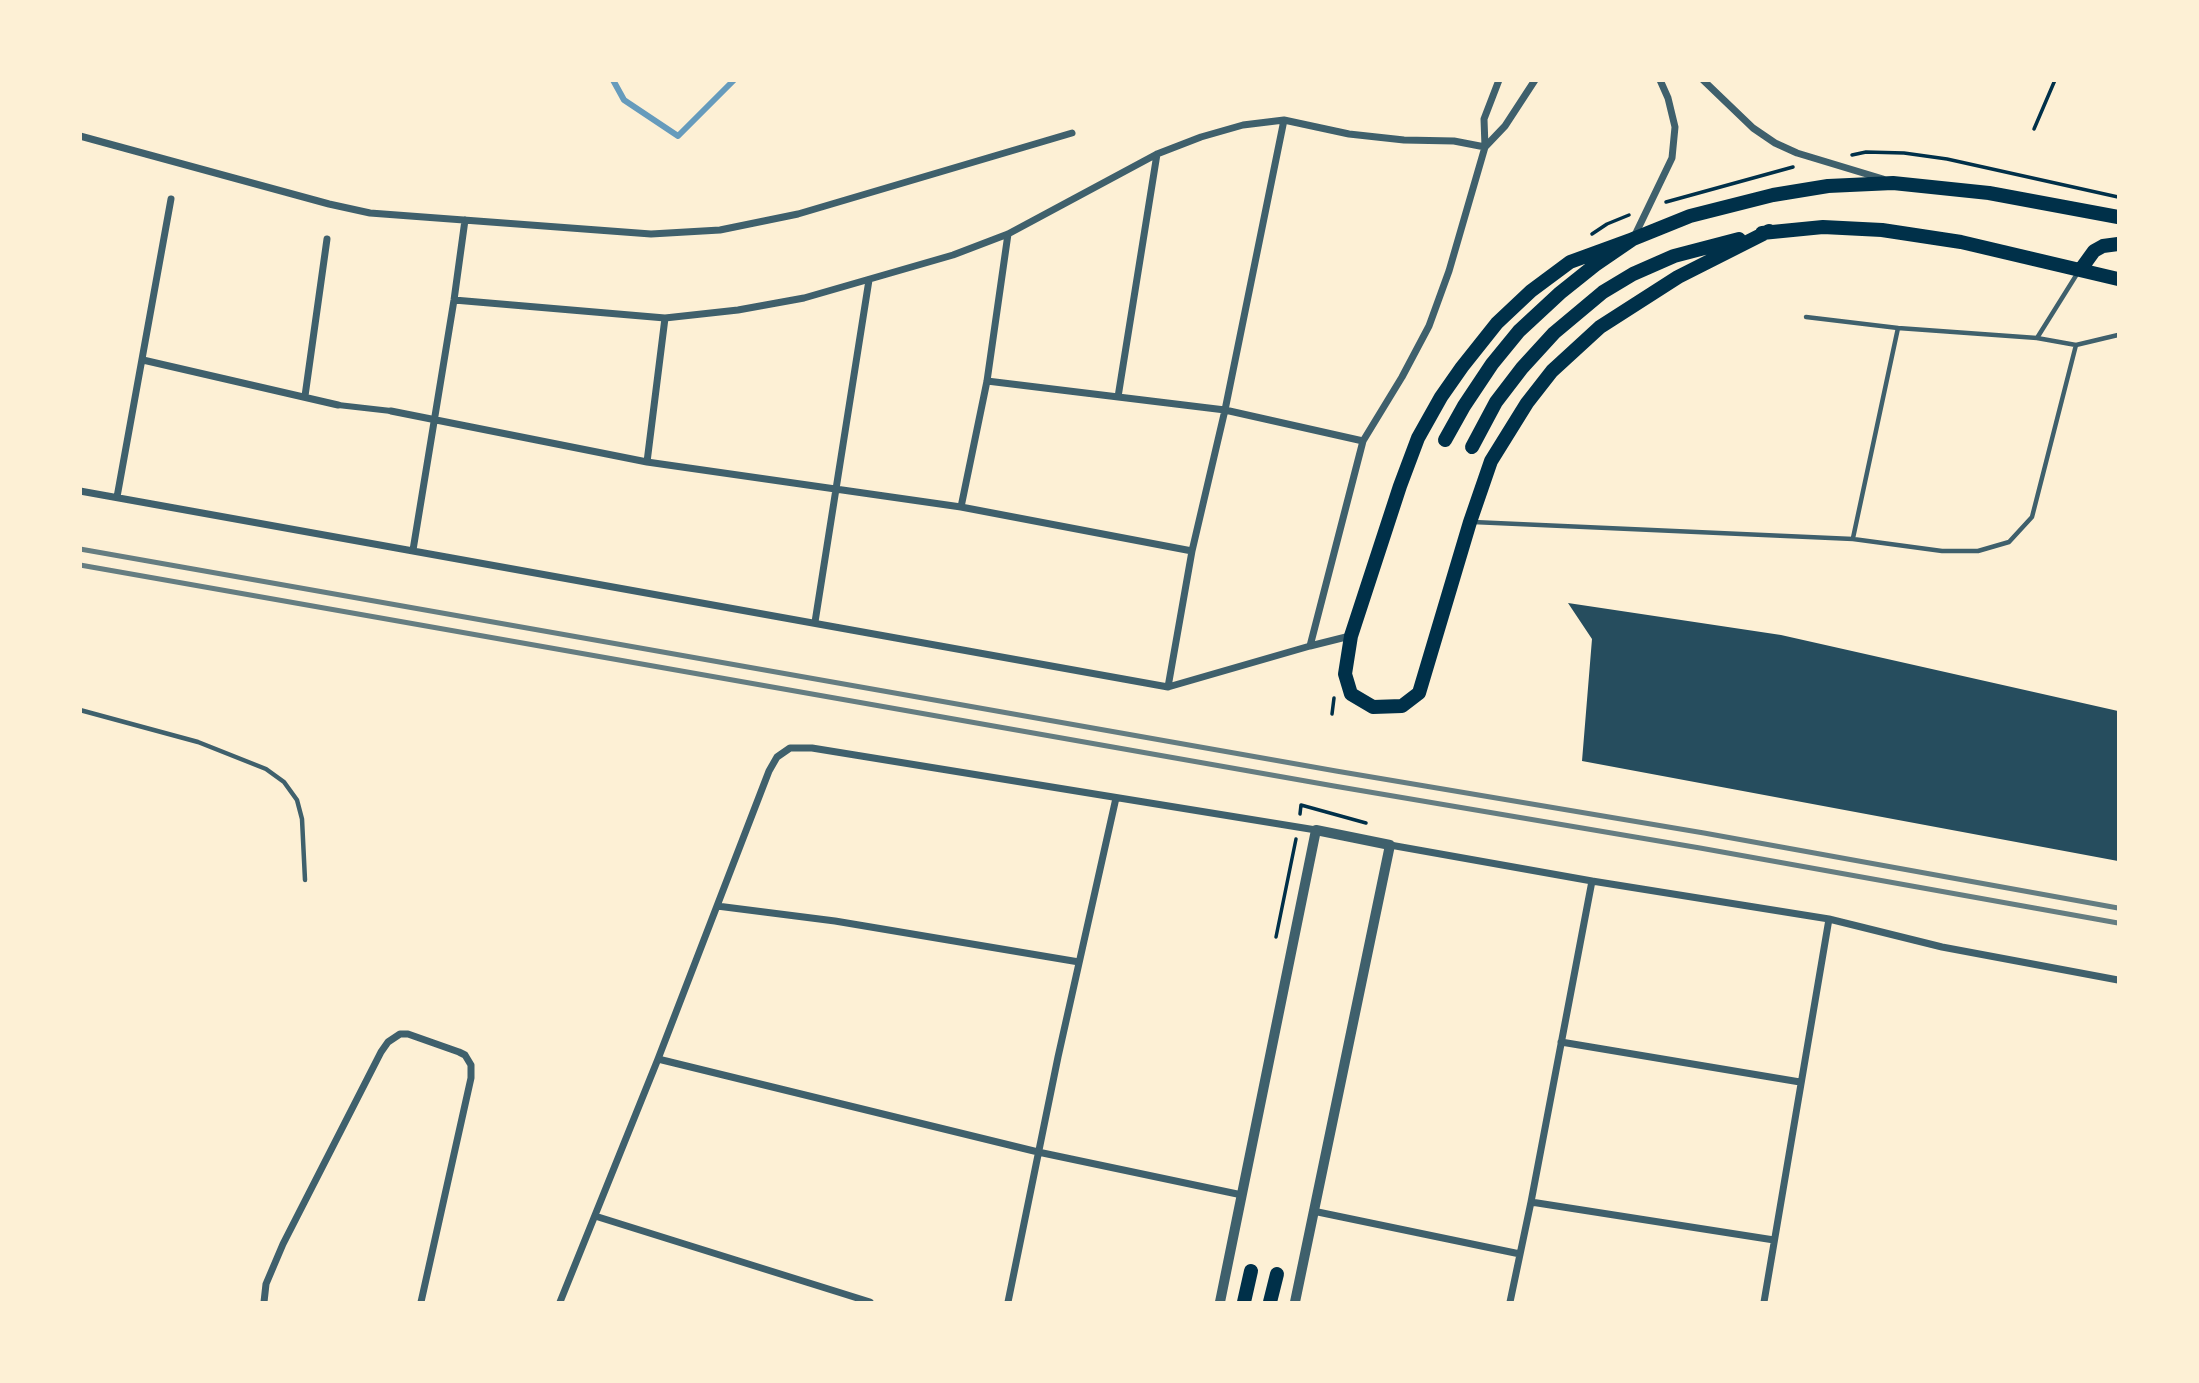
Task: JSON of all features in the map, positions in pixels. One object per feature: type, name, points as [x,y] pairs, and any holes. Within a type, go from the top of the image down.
[{"type":"main road","points":[[1769,232],[1678,277],[1600,327],[1552,371],[1527,403],[1491,461],[1419,693],[1402,706],[1373,707],[1351,694],[1345,674],[1351,636],[1418,438],[1441,397],[1497,323],[1559,269],[1584,256],[1690,216],[1773,195],[1828,187],[1893,183],[1989,193],[2119,217]]},
{"type":"main road","points":[[1472,447],[1496,402],[1522,368],[1554,333],[1603,292],[1633,274],[1674,257],[1769,232],[1823,228],[1882,230],[1961,243],[2119,279]]},
{"type":"main road","points":[[1445,440],[1492,363],[1519,331],[1560,293],[1633,239]]},
{"type":"main road","points":[[2081,269],[2094,251],[2103,246],[2119,244]]},
{"type":"main road","points":[[1244,1303],[1251,1271]]},
{"type":"main road","points":[[1270,1303],[1277,1273]]},
{"type":"street","points":[[1310,646],[1363,441],[1429,326],[1449,271],[1485,147],[1484,119],[1499,80]]},
{"type":"street","points":[[1485,147],[1505,126],[1535,80]]},
{"type":"street","points":[[1633,239],[1672,158],[1675,127],[1668,98],[1660,80]]},
{"type":"street","points":[[1703,80],[1753,128],[1775,143],[1797,153],[1893,183]]},
{"type":"street","points":[[454,300],[665,318],[804,299],[954,255],[1008,234],[1157,154],[1201,137],[1232,128],[1283,120],[1349,134],[1404,140],[1454,141],[1485,147]]},
{"type":"street","points":[[1168,687],[1192,551],[1226,410],[1283,120]]},
{"type":"street","points":[[80,136],[370,213],[651,234],[720,230],[798,214],[1072,133]]},
{"type":"street","points":[[1118,397],[1157,154]]},
{"type":"street","points":[[117,498],[172,199]]},
{"type":"street","points":[[413,550],[465,220]]},
{"type":"street","points":[[961,507],[987,381],[1008,234]]},
{"type":"street","points":[[305,396],[327,239]]},
{"type":"street","points":[[815,622],[869,280]]},
{"type":"street","points":[[647,462],[665,318]]},
{"type":"street","points":[[143,360],[338,405],[434,418],[647,462],[961,507],[1192,551]]},
{"type":"street","points":[[987,381],[1226,410],[1363,441]]},
{"type":"street","points":[[80,491],[1168,687],[1351,636]]},
{"type":"street","points":[[560,1303],[769,771],[778,757],[790,748],[812,747],[1316,830],[1592,881],[1829,919],[1942,947],[2119,980]]},
{"type":"street","points":[[1007,1303],[1116,798]]},
{"type":"street","points":[[1220,1303],[1316,830]]},
{"type":"street","points":[[1295,1303],[1390,845]]},
{"type":"street","points":[[1510,1303],[1592,881]]},
{"type":"street","points":[[716,906],[835,921],[1079,962]]},
{"type":"street","points":[[1764,1303],[1829,919]]},
{"type":"street","points":[[264,1303],[266,1284],[279,1252],[382,1052],[388,1042],[400,1034],[408,1034],[459,1052],[465,1055],[471,1065],[471,1078],[421,1303]]},
{"type":"street","points":[[1561,1042],[1800,1082]]},
{"type":"street","points":[[658,1059],[1038,1152],[1242,1195]]},
{"type":"street","points":[[1531,1202],[1774,1240]]},
{"type":"street","points":[[1313,1211],[1521,1254]]},
{"type":"street","points":[[595,1216],[870,1303]]},
{"type":"lane","points":[[2036,338],[2081,269]]},
{"type":"lane","points":[[1806,317],[1898,328],[2036,338],[2077,345],[2119,335]]},
{"type":"lane","points":[[1853,539],[1898,328]]},
{"type":"lane","points":[[1470,522],[1853,539],[1942,551],[1978,551],[2009,542],[2032,517],[2077,345]]},
{"type":"lane","points":[[80,710],[198,742],[267,769],[284,782],[297,800],[302,819],[305,880]]},
{"type":"path","points":[[2034,129],[2055,80]]},
{"type":"path","points":[[1298,827],[1301,805],[1378,825],[1376,842]]},
{"type":"building","points":[[1568,603],[1781,635],[2118,711],[2118,861],[1582,761],[1592,639]]},
{"type":"waterway","points":[[613,80],[624,100],[678,136],[734,80]]},
{"type":"railway","points":[[80,549],[2118,908]]},
{"type":"railway","points":[[80,565],[2118,923]]}]
